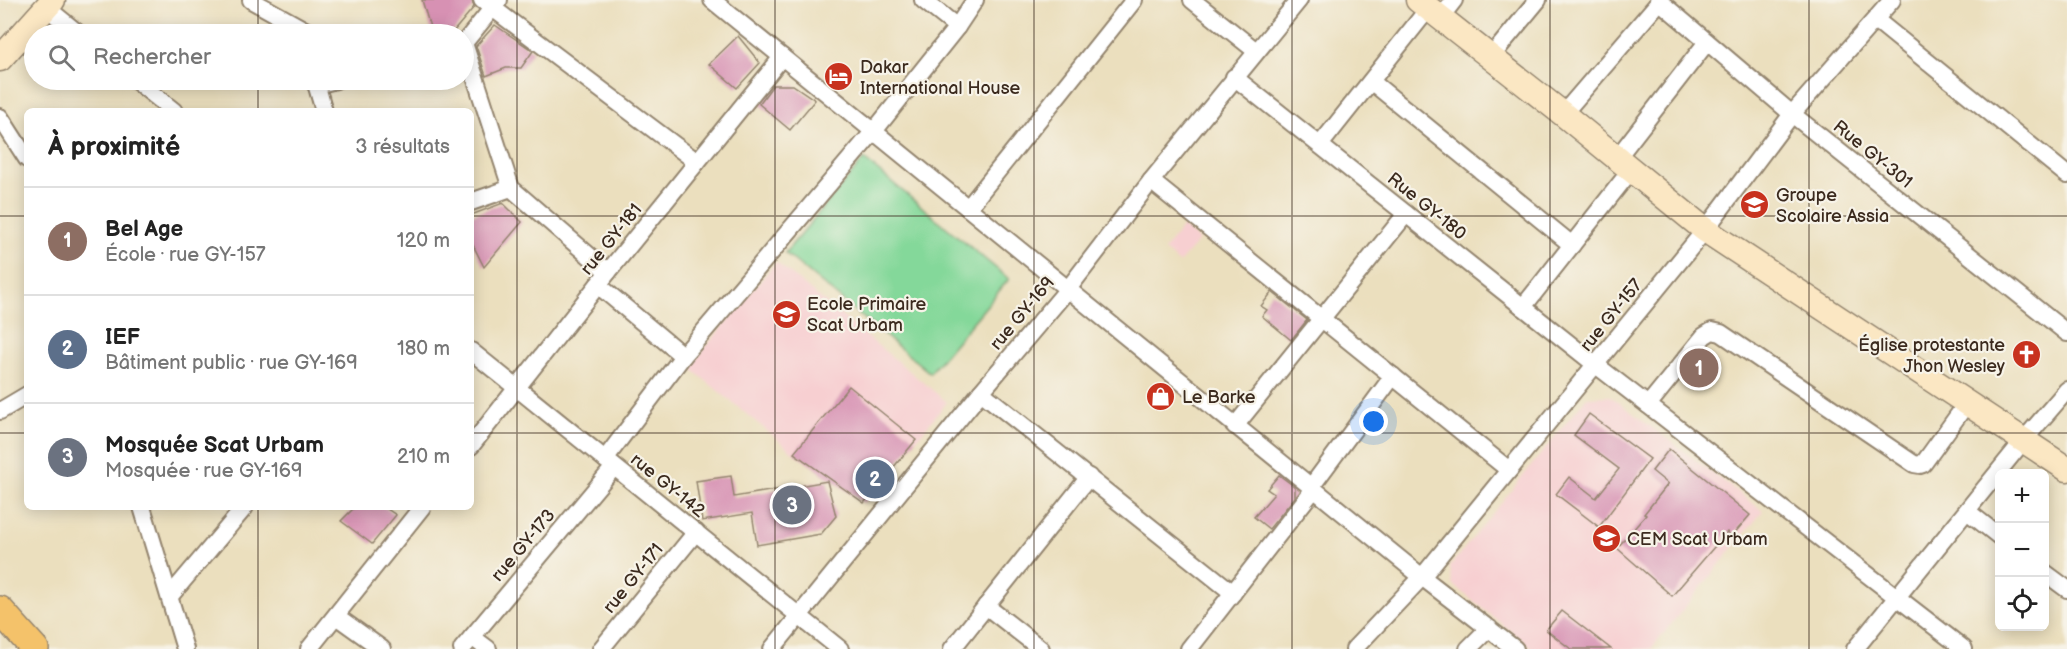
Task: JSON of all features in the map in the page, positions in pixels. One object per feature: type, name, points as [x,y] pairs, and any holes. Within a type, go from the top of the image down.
[{"type":"main road","points":[[0,610],[35,649]]},
{"type":"street","points":[[712,0],[1235,426],[1515,649]]},
{"type":"street","points":[[923,0],[957,27]]},
{"type":"street","name":"rue GY-173","points":[[467,643],[610,463],[683,356],[874,131],[957,27],[975,0]]},
{"type":"street","points":[[968,208],[1134,0]]},
{"type":"street","points":[[1192,0],[1256,51]]},
{"type":"street","name":"rue GY-169","points":[[772,649],[1068,289],[1150,181],[1299,0]]},
{"type":"street","points":[[1490,58],[1538,0]]},
{"type":"street","points":[[1563,114],[1659,0]]},
{"type":"street","name":"Rue GY-301","points":[[1659,0],[1792,114],[2067,333]]},
{"type":"street","name":"rue GY-157","points":[[1354,649],[1422,577],[1705,230],[1792,114],[1892,0]]},
{"type":"street","points":[[258,2],[292,24]]},
{"type":"street","points":[[474,28],[491,3],[697,162]]},
{"type":"street","points":[[31,24],[50,4],[69,24]]},
{"type":"street","points":[[1320,145],[1435,7],[1490,58],[1563,114],[1705,230],[2067,469]]},
{"type":"street","points":[[1876,20],[2067,175]]},
{"type":"street","points":[[0,58],[24,32]]},
{"type":"street","points":[[1522,307],[1572,244],[1707,42]]},
{"type":"street","name":"rue GY-181","points":[[474,442],[782,57]]},
{"type":"street","points":[[474,75],[510,188],[683,356]]},
{"type":"street","name":"Rue GY-180","points":[[1234,77],[1596,365],[1964,649]]},
{"type":"street","points":[[1372,82],[1572,244]]},
{"type":"street","points":[[148,90],[170,108]]},
{"type":"street","points":[[317,90],[323,108]]},
{"type":"street","points":[[0,117],[24,154]]},
{"type":"street","points":[[1150,181],[1509,470]]},
{"type":"street","points":[[474,201],[510,188]]},
{"type":"street","points":[[1235,426],[1406,214]]},
{"type":"street","points":[[1648,405],[1704,336],[1712,331],[1721,333],[1914,464],[1923,464],[1967,404]]},
{"type":"street","name":"rue GY-142","points":[[474,353],[840,649]]},
{"type":"street","points":[[1189,649],[1312,488],[1393,376]]},
{"type":"street","points":[[1856,649],[2023,441],[2067,390]]},
{"type":"street","points":[[981,392],[1233,593]]},
{"type":"street","points":[[0,411],[24,397]]},
{"type":"street","points":[[952,649],[1089,477]]},
{"type":"street","points":[[143,510],[185,649]]},
{"type":"street","points":[[170,596],[242,510]]},
{"type":"street","points":[[309,649],[420,510]]},
{"type":"street","points":[[1966,512],[1995,533]]},
{"type":"street","name":"rue GY-171","points":[[601,649],[696,532]]},
{"type":"street","points":[[2049,576],[2067,589]]},
{"type":"street","points":[[986,606],[1041,649]]},
{"type":"street","points":[[336,616],[382,649]]},
{"type":"street","points":[[1468,649],[1489,628]]},
{"type":"street","points":[[467,643],[488,649]]},
{"type":"shaded area","points":[[1183,226],[1199,240],[1179,263],[1164,250]]},
{"type":"shaded area","name":"Ecole Primaire Scat Urbam","points":[[776,262],[947,402],[916,440],[849,386],[794,453],[689,367]]},
{"type":"shaded area","name":"CEM Scat Urbam","points":[[1610,396],[1763,511],[1651,649],[1533,649],[1452,584],[1450,566],[1587,397]]},
{"type":"green space","points":[[864,159],[1009,279],[930,373],[785,253]]},
{"type":"building","points":[[422,0],[472,0],[474,7],[460,24],[429,24]]},
{"type":"building","points":[[495,25],[533,51],[521,68],[506,68],[486,76],[476,46]]},
{"type":"building","points":[[738,36],[760,63],[737,88],[709,64]]},
{"type":"building","points":[[773,85],[793,85],[815,100],[790,130],[759,104]]},
{"type":"building","points":[[503,203],[522,222],[484,267],[474,247],[474,214]]},
{"type":"building","points":[[1272,292],[1307,320],[1291,340],[1262,316],[1267,310],[1261,306]]},
{"type":"building","points":[[849,386],[916,440],[864,503],[794,453]]},
{"type":"building","points":[[1589,414],[1650,459],[1599,527],[1556,494],[1569,477],[1596,498],[1619,469],[1574,435]]},
{"type":"building","points":[[1669,449],[1750,515],[1732,536],[1727,532],[1672,596],[1617,548],[1646,515],[1644,514],[1668,484],[1652,471]]},
{"type":"building","points":[[1279,475],[1295,487],[1295,497],[1269,529],[1254,517],[1274,494],[1267,489]]},
{"type":"building","points":[[731,476],[734,497],[827,481],[836,516],[821,534],[757,545],[752,513],[702,521],[696,481]]},
{"type":"building","points":[[352,510],[388,510],[396,515],[372,544],[341,521]]},
{"type":"building","points":[[1562,611],[1611,649],[1571,649],[1546,630]]},
{"type":"place","name":"Dakar International House","points":[[839,77]]},
{"type":"place","name":"Groupe Scolaire Assia","points":[[1755,205]]},
{"type":"place","name":"Ecole Primaire Scat Urbam","points":[[786,314]]},
{"type":"place","name":"Église protestante Jhon Wesley","points":[[2026,355]]},
{"type":"place","name":"Bel Age","points":[[1699,368]]},
{"type":"place","name":"Le Barke","points":[[1161,397]]},
{"type":"place","name":"IEF","points":[[875,479]]},
{"type":"place","name":"Mosquée Scat Urbam","points":[[792,505]]},
{"type":"place","name":"CEM Scat Urbam","points":[[1606,539]]}]
